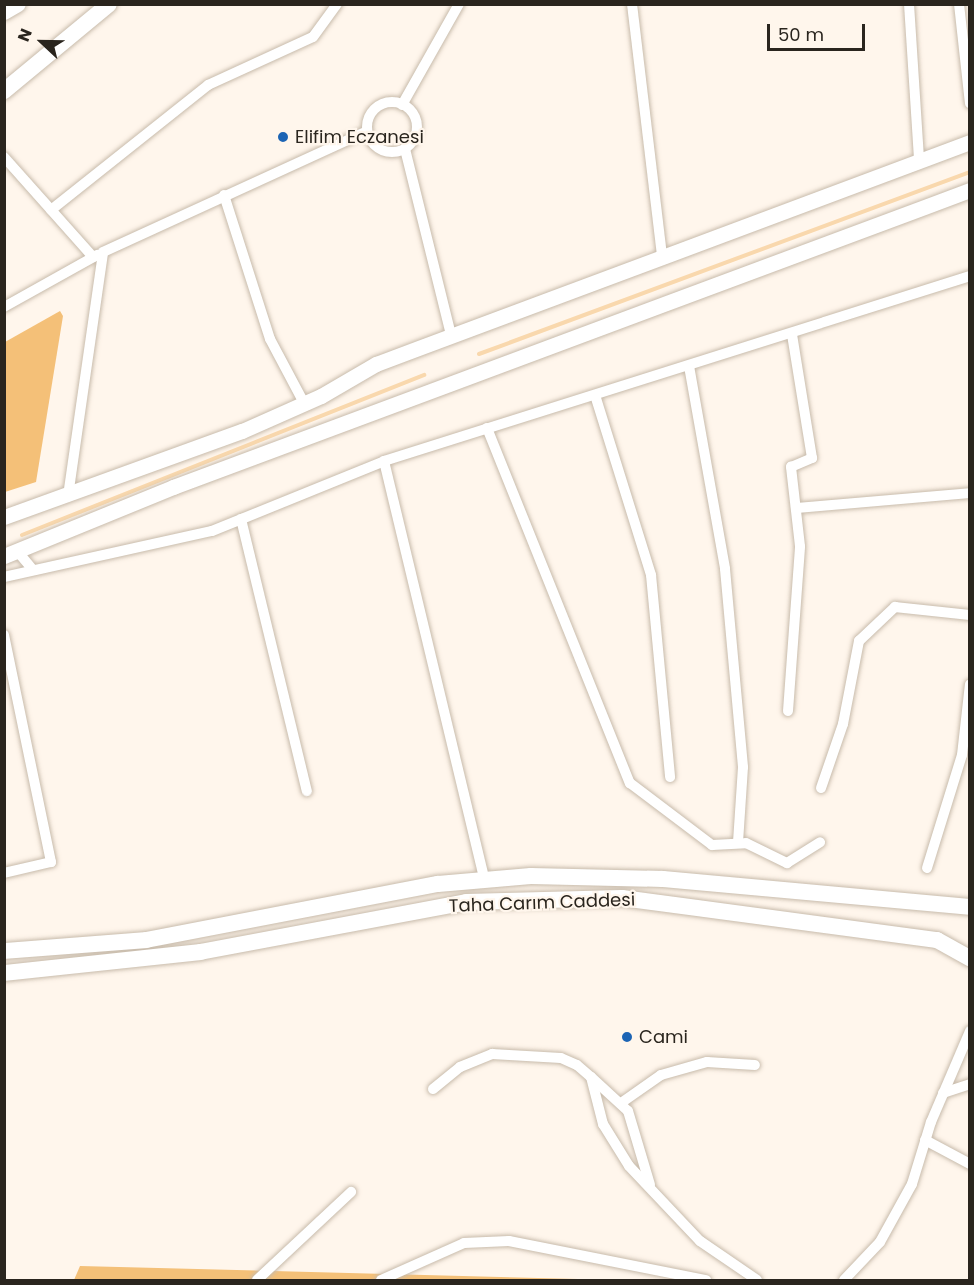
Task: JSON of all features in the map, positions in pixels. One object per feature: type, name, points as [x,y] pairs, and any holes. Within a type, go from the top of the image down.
[{"type":"main road","points":[[4,12],[18,4]]},
{"type":"main road","points":[[4,91],[109,4]]},
{"type":"main road","points":[[4,517],[68,496],[304,403],[376,364],[969,142]]},
{"type":"main road","points":[[4,541],[11,554],[173,487],[969,190]]},
{"type":"main road","name":"Taha Carım Caddesi","points":[[4,951],[146,940],[484,879],[631,877],[969,907]]},
{"type":"main road","name":"Taha Carım Caddesi","points":[[4,973],[200,952],[466,902],[622,898],[938,940],[969,958]]},
{"type":"street","points":[[51,210],[208,85],[313,37],[337,4]]},
{"type":"street","points":[[402,105],[459,4]]},
{"type":"street","points":[[632,4],[662,257]]},
{"type":"street","points":[[909,4],[919,160]]},
{"type":"street","points":[[959,4],[969,103]]},
{"type":"street","points":[[4,307],[98,254],[367,131],[376,108],[402,105],[413,113],[417,129],[405,149],[451,335]]},
{"type":"street","points":[[367,131],[381,150],[405,149]]},
{"type":"street","points":[[4,157],[51,210],[98,254]]},
{"type":"street","points":[[224,195],[270,339],[304,403]]},
{"type":"street","points":[[68,496],[98,254]]},
{"type":"street","points":[[4,577],[212,531],[384,461],[792,334],[969,276]]},
{"type":"street","points":[[788,711],[798,605],[795,508],[791,467],[812,458],[792,334]]},
{"type":"street","points":[[689,366],[725,569],[743,767],[738,843]]},
{"type":"street","points":[[595,395],[651,575],[670,777]]},
{"type":"street","points":[[487,428],[630,783],[703,841],[722,847],[738,843],[787,863],[820,842]]},
{"type":"street","points":[[384,461],[484,879]]},
{"type":"street","points":[[795,508],[969,493]]},
{"type":"street","points":[[241,519],[307,791]]},
{"type":"street","points":[[11,554],[33,570]]},
{"type":"street","points":[[821,788],[843,724],[858,641],[895,607],[969,615]]},
{"type":"street","points":[[4,635],[51,862],[4,873]]},
{"type":"street","points":[[927,868],[966,757],[969,684]]},
{"type":"street","points":[[844,1281],[880,1242],[912,1184],[925,1140],[969,1031]]},
{"type":"street","points":[[434,1089],[460,1067],[492,1054],[561,1058],[591,1077],[621,1103],[635,1126],[650,1185]]},
{"type":"street","points":[[621,1103],[670,1072],[707,1062],[755,1065]]},
{"type":"street","points":[[591,1077],[603,1124],[628,1166],[650,1185],[700,1241],[757,1281]]},
{"type":"street","points":[[943,1093],[969,1084]]},
{"type":"street","points":[[925,1140],[969,1164]]},
{"type":"street","points":[[257,1281],[351,1192]]},
{"type":"street","points":[[381,1281],[464,1243],[509,1241],[706,1281]]},
{"type":"shaded area","points":[[60,311],[63,316],[36,482],[5,492],[5,342]]},
{"type":"shaded area","points":[[80,1266],[618,1280],[74,1280]]},
{"type":"waterway","points":[[479,354],[970,172]]},
{"type":"waterway","points":[[22,535],[424,375]]},
{"type":"place","name":"Elifim Eczanesi","points":[[283,137]]},
{"type":"place","name":"Cami","points":[[627,1037]]}]
